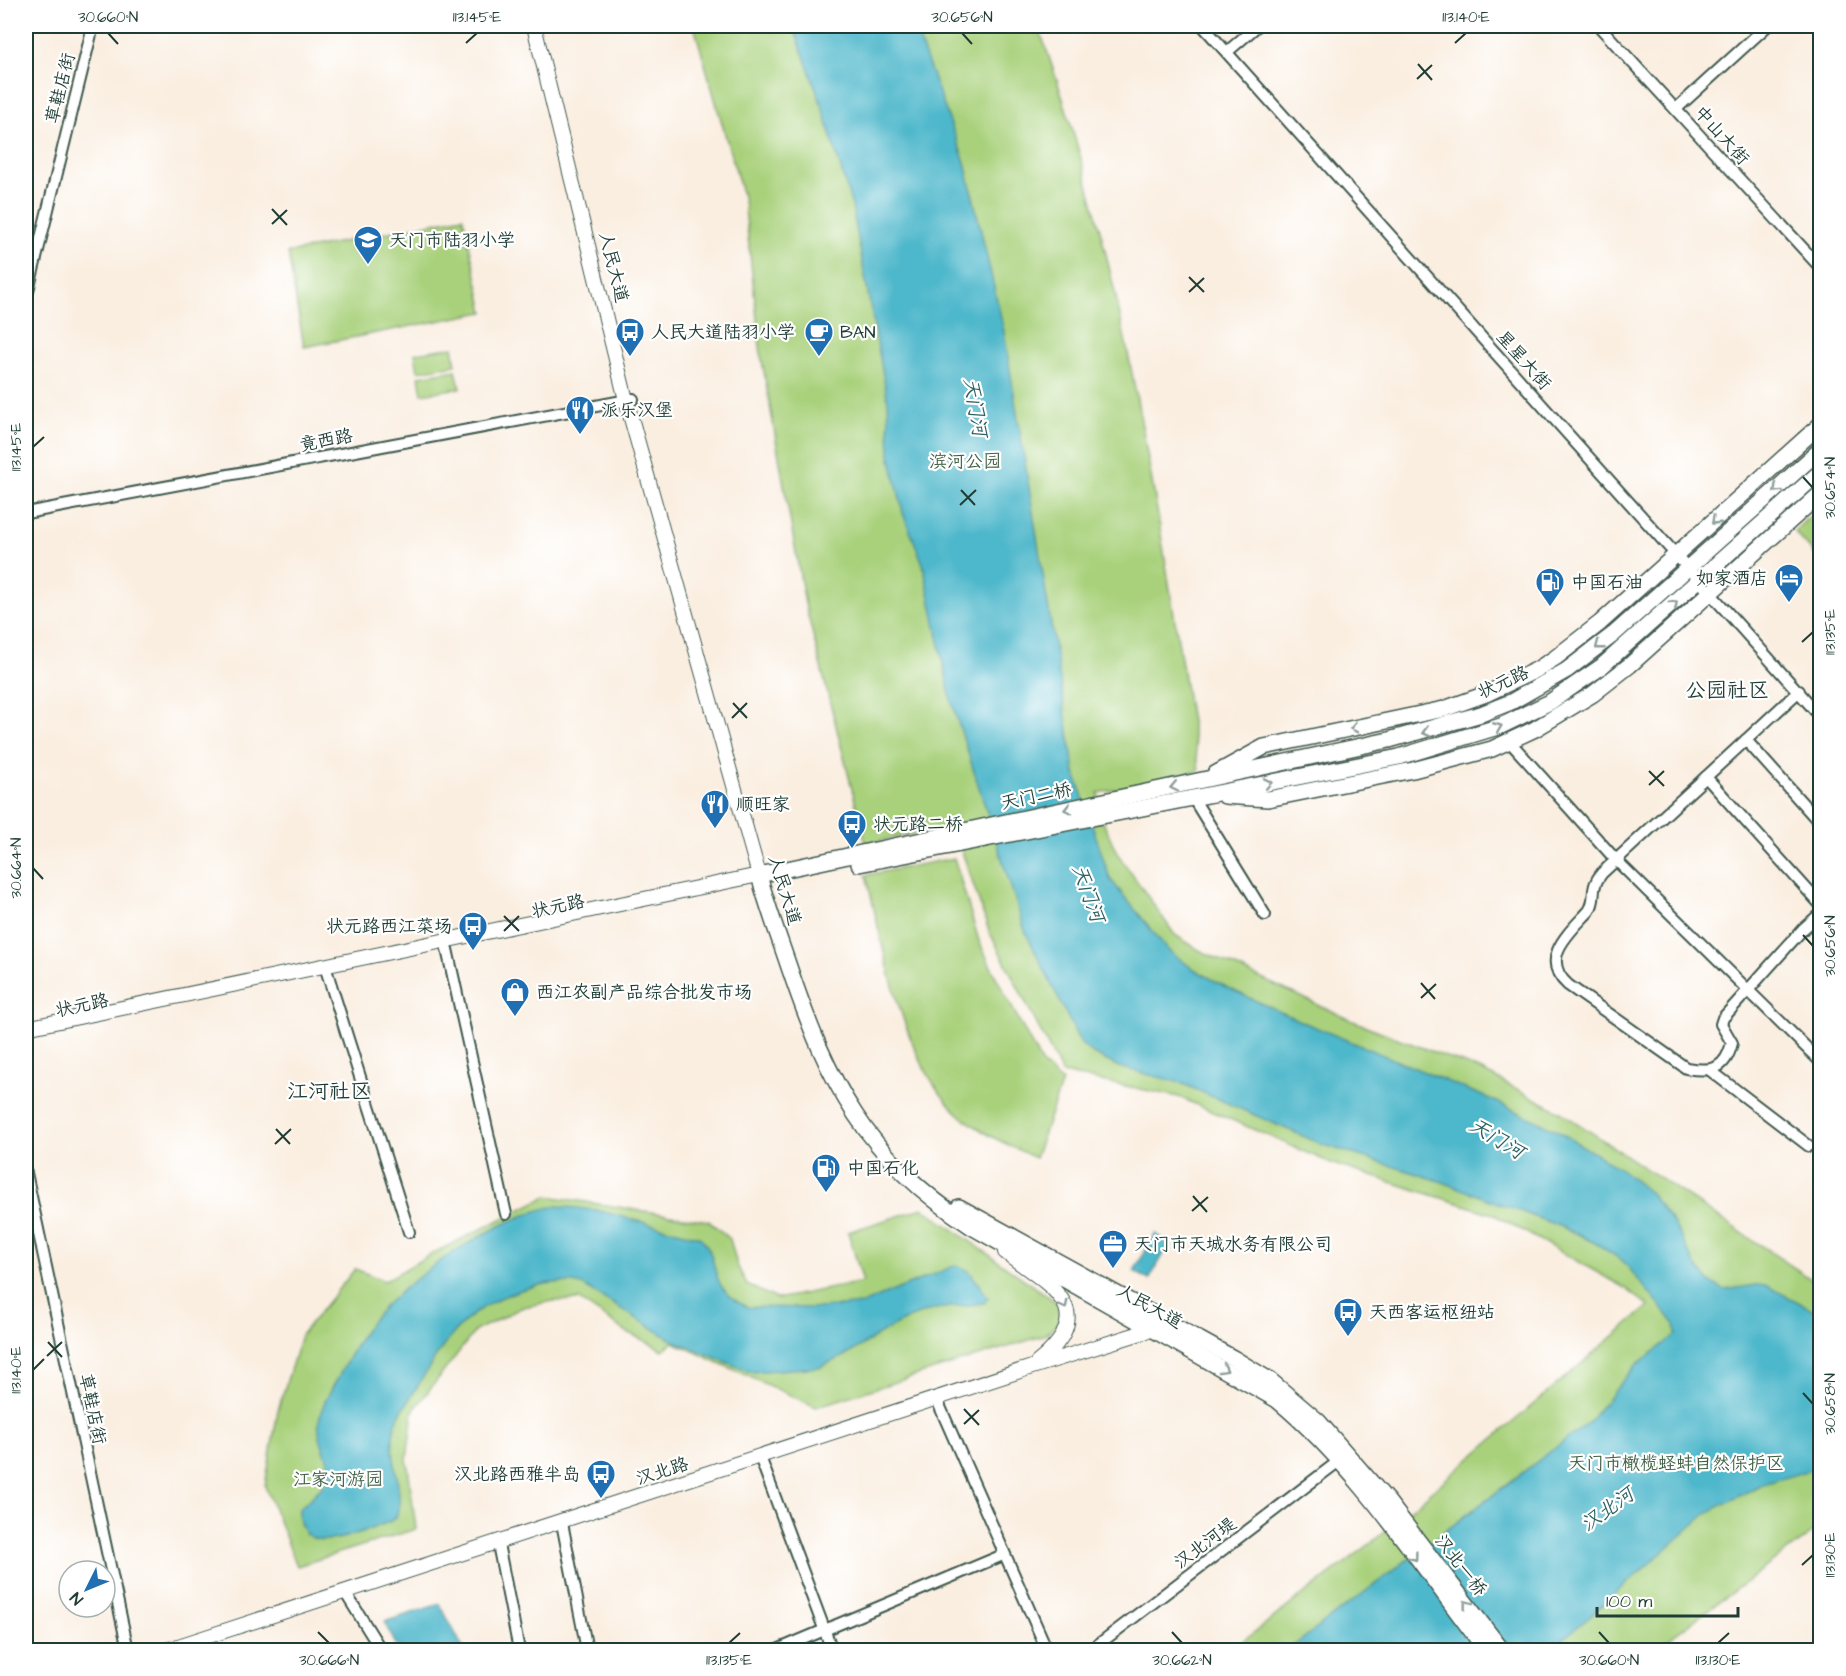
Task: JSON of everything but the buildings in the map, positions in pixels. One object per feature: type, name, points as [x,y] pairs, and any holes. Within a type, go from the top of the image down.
[{"type":"highway","points":[[1208,787],[1264,747],[1444,709],[1486,694],[1553,660],[1610,615],[1821,425]]},
{"type":"highway","name":"状元路","points":[[1127,804],[1208,787],[1454,723],[1510,702],[1559,675],[1631,619],[1821,450]]},
{"type":"highway","name":"状元路","points":[[1127,804],[1193,798],[1208,787],[1399,757],[1474,736],[1527,714],[1590,675],[1700,581],[1821,472]]},
{"type":"highway","points":[[1208,787],[1254,800],[1281,797],[1436,765],[1510,742],[1577,705],[1630,665],[1821,494]]},
{"type":"highway","points":[[1610,615],[1631,619]]},
{"type":"highway","points":[[1553,660],[1559,675]]},
{"type":"highway","points":[[1577,705],[1590,675]]},
{"type":"highway","name":"天门二桥","points":[[956,839],[1127,804]]},
{"type":"highway","name":"状元路","points":[[764,879],[956,839]]},
{"type":"highway","name":"人民大道","points":[[764,879],[811,1031],[838,1090],[867,1132],[891,1160],[926,1193],[972,1227],[1160,1327],[1257,1372],[1297,1401],[1341,1445],[1384,1507]]},
{"type":"highway","name":"人民大道","points":[[764,879],[829,1059],[853,1105],[888,1149],[932,1189],[960,1208],[1160,1327],[1277,1400],[1308,1427],[1384,1507]]},
{"type":"highway","name":"汉北一桥","points":[[1384,1507],[1486,1650]]},
{"type":"highway","name":"汉北一桥","points":[[1384,1507],[1502,1650]]},
{"type":"main road","name":"人民大道","points":[[534,26],[630,399],[764,879]]},
{"type":"main road","name":"人民大道","points":[[542,26],[630,399]]},
{"type":"main road","name":"状元路","points":[[26,1028],[447,949],[764,879]]},
{"type":"main road","name":"状元路","points":[[26,1037],[327,970],[764,879]]},
{"type":"main road","points":[[972,1227],[1046,1283],[1067,1307],[1068,1322],[1060,1341],[1032,1367]]},
{"type":"main road","name":"汉北路","points":[[166,1650],[1160,1327]]},
{"type":"street","name":"草鞋店街","points":[[26,299],[93,26]]},
{"type":"street","name":"星星大街","points":[[1203,26],[1821,716]]},
{"type":"street","points":[[1227,52],[1257,26]]},
{"type":"street","name":"中山大街","points":[[1599,26],[1821,267]]},
{"type":"street","points":[[1676,109],[1767,26]]},
{"type":"street","name":"竟西路","points":[[26,513],[630,399]]},
{"type":"street","points":[[1799,691],[1616,860],[1593,886],[1592,906],[1559,943],[1557,970],[1560,978],[1686,1068],[1711,1071],[1809,1146]]},
{"type":"street","points":[[1746,740],[1821,823]]},
{"type":"street","points":[[1510,742],[1616,860],[1821,1061]]},
{"type":"street","points":[[1706,777],[1821,904]]},
{"type":"street","points":[[1193,798],[1265,915]]},
{"type":"street","points":[[1711,1071],[1724,1061],[1732,1043],[1720,1023],[1723,1018],[1821,914]]},
{"type":"street","points":[[447,949],[506,1214]]},
{"type":"street","points":[[327,970],[409,1232]]},
{"type":"street","name":"草鞋店街","points":[[26,1173],[128,1650]]},
{"type":"street","points":[[937,1400],[1003,1555],[1047,1650]]},
{"type":"street","points":[[760,1458],[832,1650]]},
{"type":"street","name":"汉北河堤","points":[[1091,1650],[1339,1461]]},
{"type":"street","points":[[562,1522],[587,1650]]},
{"type":"street","points":[[498,1544],[519,1650]]},
{"type":"street","points":[[777,1650],[1003,1555]]},
{"type":"street","points":[[345,1593],[381,1650]]},
{"type":"green space","name":"天门市橄榄蛏蚌自然保护区","points":[[694,26],[1038,26],[1069,116],[1095,208],[1117,301],[1153,488],[1199,771],[1098,793],[1105,826],[1117,853],[1175,935],[1199,950],[1353,1021],[1480,1070],[1559,1111],[1820,1285],[1820,1527],[1654,1650],[1231,1650],[1371,1543],[1649,1306],[1625,1288],[1493,1214],[1333,1164],[1179,1097],[1062,1073],[989,931],[953,825],[866,844],[805,604],[761,355],[744,200]]},
{"type":"green space","points":[[463,217],[484,312],[304,347],[288,253]]},
{"type":"green space","points":[[453,347],[456,365],[418,371],[415,353]]},
{"type":"green space","points":[[456,370],[460,388],[422,394],[419,376]]},
{"type":"green space","points":[[1820,507],[1820,560],[1794,531]]},
{"type":"green space","points":[[954,858],[979,941],[994,973],[1042,1064],[1062,1082],[1035,1158],[977,1128],[960,1115],[940,1093],[923,1066],[910,1036],[888,969],[866,875]]},
{"type":"green space","name":"江家河游园","points":[[547,1196],[709,1221],[730,1239],[737,1265],[747,1285],[777,1299],[863,1282],[848,1232],[923,1208],[1056,1302],[1059,1318],[1056,1326],[1042,1336],[816,1407],[673,1342],[663,1350],[627,1332],[579,1300],[553,1301],[523,1307],[475,1331],[413,1411],[407,1459],[416,1529],[297,1566],[265,1486],[278,1410],[301,1335],[355,1269],[385,1281],[424,1258]]},
{"type":"water","name":"天门市橄榄蛏蚌自然保护区","points":[[793,26],[914,26],[965,162],[1003,326],[1075,773],[1110,879],[1168,950],[1192,968],[1228,988],[1298,1020],[1495,1101],[1558,1131],[1622,1170],[1650,1193],[1674,1224],[1696,1266],[1711,1283],[1725,1290],[1756,1285],[1767,1286],[1820,1313],[1820,1467],[1760,1485],[1707,1513],[1551,1650],[1288,1650],[1588,1423],[1636,1365],[1676,1335],[1675,1324],[1623,1261],[1597,1244],[1564,1228],[1440,1181],[1321,1144],[1181,1083],[1119,1067],[1093,1054],[1081,1044],[1025,931],[951,700],[923,564],[903,513],[890,455],[888,402],[852,206],[821,103]]},
{"type":"water","points":[[557,1206],[596,1210],[700,1237],[707,1245],[724,1290],[733,1299],[747,1307],[821,1308],[862,1304],[956,1265],[969,1271],[988,1297],[984,1303],[935,1309],[916,1315],[888,1329],[850,1353],[820,1367],[751,1372],[672,1340],[582,1285],[562,1282],[528,1288],[507,1295],[474,1314],[449,1339],[437,1354],[395,1424],[393,1451],[399,1497],[396,1517],[364,1532],[334,1540],[320,1540],[308,1536],[301,1526],[299,1509],[323,1486],[330,1473],[319,1434],[320,1414],[350,1355],[370,1323],[406,1287],[456,1251],[509,1221]]},
{"type":"water","points":[[1155,1234],[1170,1243],[1149,1280],[1134,1271]]},
{"type":"water","points":[[440,1604],[464,1650],[399,1650],[384,1622]]},
{"type":"place","name":"天门市陆羽小学","points":[[368,266]]},
{"type":"place","name":"人民大道陆羽小学","points":[[630,358]]},
{"type":"place","name":"BAN","points":[[819,358]]},
{"type":"place","name":"派乐汉堡","points":[[580,436]]},
{"type":"place","name":"如家酒店","points":[[1789,604]]},
{"type":"place","name":"中国石油","points":[[1550,608]]},
{"type":"place","name":"顺旺家","points":[[715,830]]},
{"type":"place","name":"状元路二桥","points":[[852,850]]},
{"type":"place","name":"状元路西江菜场","points":[[473,952]]},
{"type":"place","name":"西江农副产品综合批发市场","points":[[515,1018]]},
{"type":"place","name":"中国石化","points":[[826,1194]]},
{"type":"place","name":"天门市天城水务有限公司","points":[[1113,1270]]},
{"type":"place","name":"天西客运枢纽站","points":[[1348,1338]]},
{"type":"place","name":"汉北路西雅半岛","points":[[601,1500]]},
{"type":"district","name":"公园社区","points":[[1727,690]]},
{"type":"district","name":"江河社区","points":[[329,1091]]},
{"type":"water label","name":"天门河","points":[[976,407]]},
{"type":"water label","name":"天门河","points":[[1089,893]]},
{"type":"water label","name":"天门河","points":[[1497,1138]]},
{"type":"water label","name":"汉北河","points":[[1607,1509]]},
{"type":"park label","name":"滨河公园","points":[[965,461]]}]
